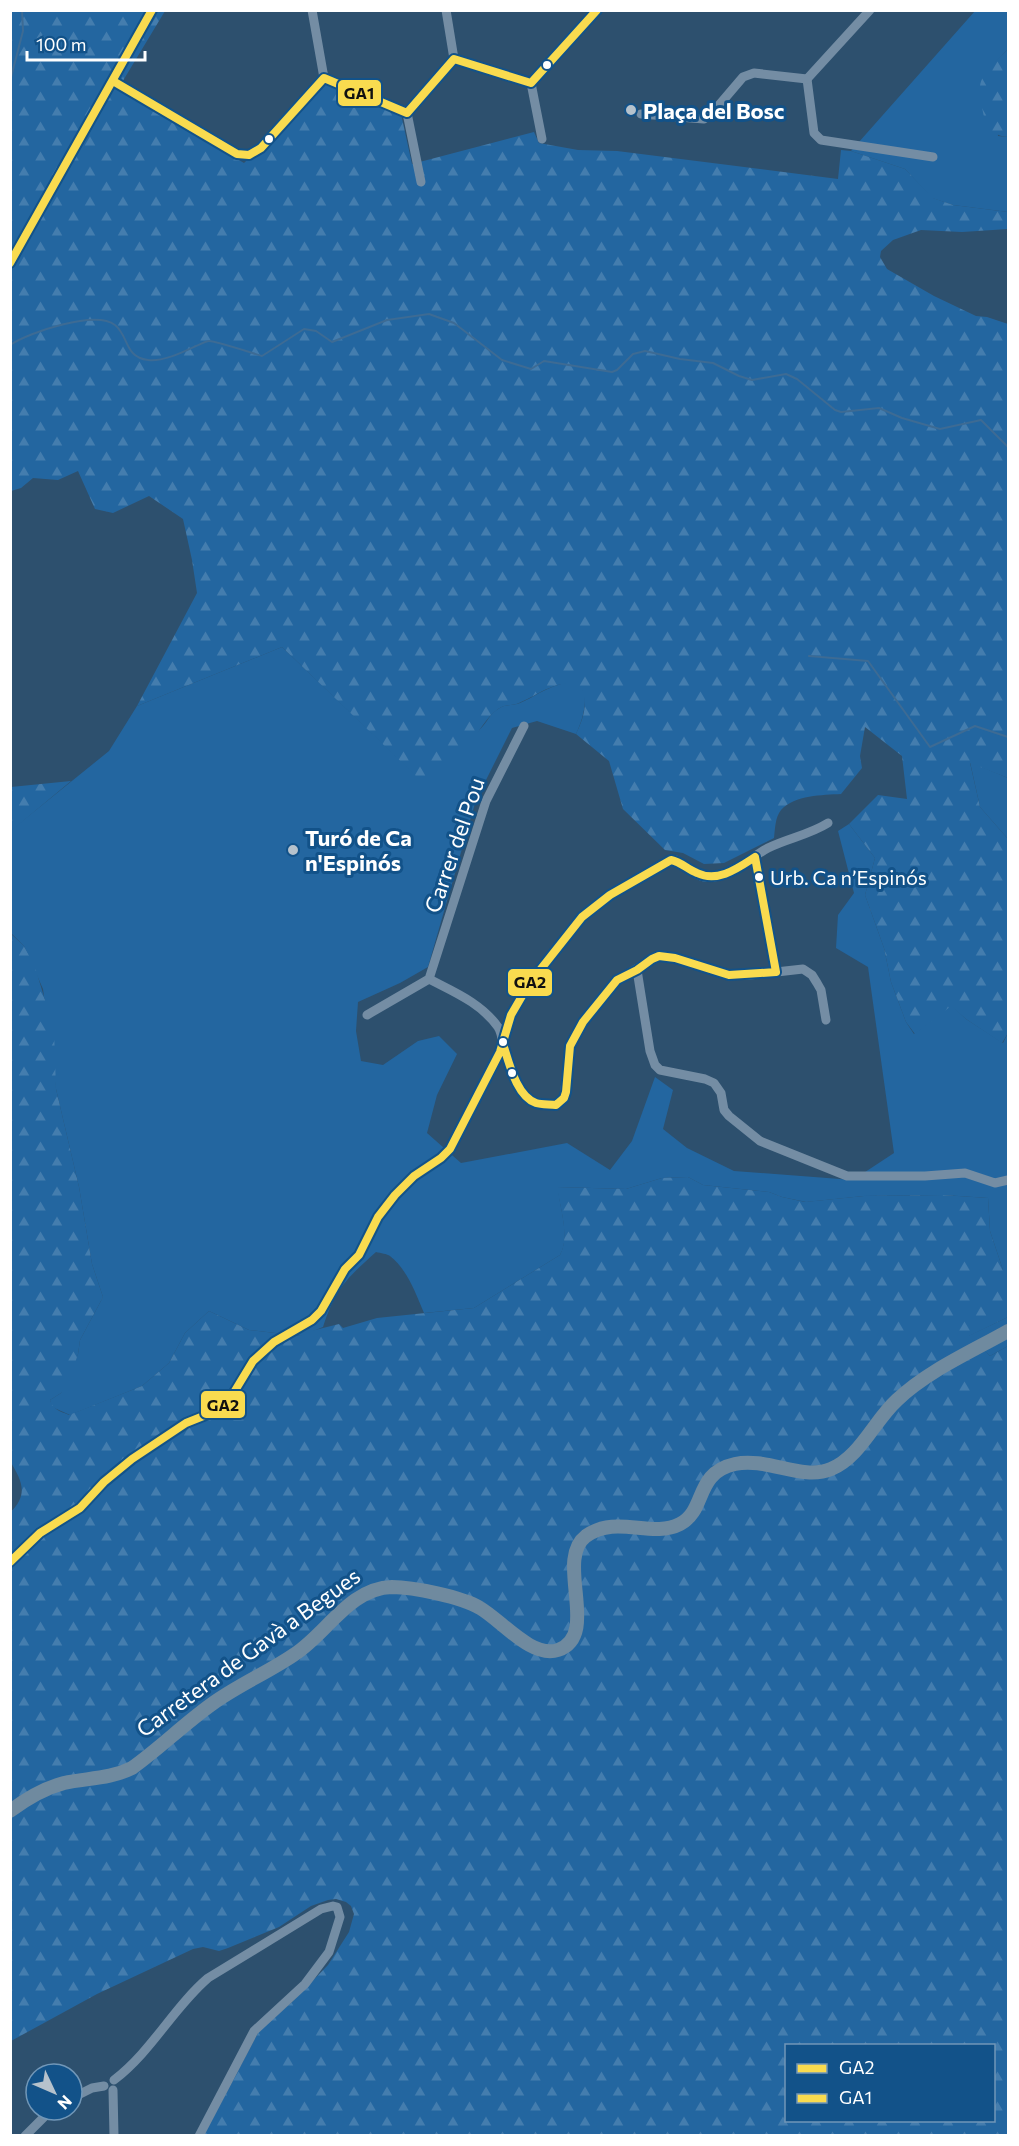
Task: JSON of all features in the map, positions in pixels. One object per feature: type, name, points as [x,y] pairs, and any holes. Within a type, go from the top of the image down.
[{"type":"main road","name":"Carretera de Gavà a Begues","points":[[10,1804],[56,1781],[98,1775],[126,1767],[211,1700],[291,1652],[345,1604],[362,1591],[378,1584],[408,1583],[459,1596],[489,1609],[520,1635],[536,1643],[548,1646],[561,1641],[568,1633],[572,1620],[569,1552],[578,1537],[587,1529],[597,1524],[615,1521],[674,1522],[688,1511],[707,1474],[715,1467],[730,1461],[748,1457],[821,1467],[838,1461],[848,1453],[885,1405],[910,1384],[958,1353],[1008,1325]]},
{"type":"main road","name":"Carretera de Gavà a Begues","points":[[10,1811],[56,1785],[111,1776],[132,1768],[214,1703],[296,1654],[355,1600],[380,1588],[409,1588],[470,1604],[480,1608],[536,1648],[549,1651],[558,1650],[574,1637],[577,1623],[574,1556],[579,1542],[588,1534],[609,1526],[658,1528],[682,1523],[692,1514],[703,1487],[710,1478],[718,1470],[732,1465],[749,1462],[814,1473],[829,1470],[850,1458],[884,1413],[914,1386],[1008,1331]]},
{"type":"street","points":[[10,264],[152,10]]},
{"type":"street","points":[[312,10],[324,78]]},
{"type":"street","points":[[446,10],[454,59]]},
{"type":"street","points":[[531,83],[597,10]]},
{"type":"street","points":[[870,10],[807,79],[814,133],[821,140],[933,157]]},
{"type":"street","points":[[407,113],[454,59]]},
{"type":"street","points":[[454,59],[531,83]]},
{"type":"street","points":[[641,114],[704,118],[714,111],[743,77],[754,73],[807,79]]},
{"type":"street","points":[[113,81],[237,154],[249,155],[261,148],[324,78]]},
{"type":"street","points":[[324,78],[407,113]]},
{"type":"street","points":[[531,83],[542,138]]},
{"type":"street","points":[[407,113],[421,182]]},
{"type":"street","name":"Carrer del Pou","points":[[429,979],[486,801],[524,726]]},
{"type":"street","points":[[10,1563],[40,1533],[80,1508],[104,1482],[132,1459],[186,1423],[212,1413],[223,1405],[233,1394],[252,1361],[274,1342],[312,1320],[321,1311],[345,1269],[359,1255],[378,1218],[394,1195],[414,1176],[441,1158],[450,1149],[503,1044],[507,1024],[529,984],[582,917],[610,895],[671,860],[676,860],[705,877],[712,877],[729,872],[768,848],[815,831],[828,823]]},
{"type":"street","points":[[755,856],[776,972]]},
{"type":"street","points":[[367,1015],[429,979],[471,1001],[485,1013],[500,1028],[509,1064],[527,1097],[537,1103],[556,1105],[560,1103],[566,1092],[570,1046],[575,1034],[610,987],[652,959],[666,956],[729,975],[799,968],[812,975],[821,990],[826,1020]]},
{"type":"street","points":[[637,970],[650,1051],[655,1065],[660,1070],[705,1078],[714,1083],[721,1093],[722,1106],[729,1116],[760,1141],[847,1176],[926,1176],[965,1173],[995,1184],[1008,1180]]},
{"type":"street","points":[[84,2092],[92,2088],[117,2086],[114,2080],[143,2053],[195,1989],[208,1978],[309,1915],[327,1907],[337,1907],[340,1917],[329,1952],[304,1984],[254,2031],[199,2136]]},
{"type":"street","points":[[109,2088],[114,2136]]},
{"type":"street","points":[[26,2136],[37,2122]]},
{"type":"green space","points":[[11,11],[165,11],[118,89],[244,163],[327,84],[401,114],[412,164],[534,132],[539,143],[578,150],[617,151],[838,179],[841,150],[851,151],[905,169],[933,198],[953,205],[1008,212],[1008,229],[962,232],[921,230],[893,240],[881,251],[880,257],[887,269],[934,296],[976,316],[1008,324],[1008,778],[970,763],[980,807],[1008,839],[1008,1033],[1002,1043],[951,1006],[915,1034],[906,1022],[891,982],[884,948],[865,895],[875,858],[849,824],[878,795],[907,799],[902,756],[865,727],[860,756],[862,768],[841,794],[794,801],[779,813],[774,838],[724,863],[704,864],[683,853],[665,850],[623,809],[609,761],[576,734],[583,718],[585,702],[582,690],[575,685],[559,685],[519,703],[498,709],[464,749],[421,781],[282,647],[137,706],[197,593],[183,519],[149,496],[113,513],[95,509],[78,471],[58,480],[33,478],[21,488],[11,491]]},
{"type":"green space","points":[[975,11],[1008,11],[1008,49],[994,64],[998,136],[1008,137],[1008,212],[953,205],[932,198],[905,169],[851,151]]},
{"type":"green space","points":[[1008,49],[1008,137],[995,133],[987,125],[983,114],[980,89],[981,81],[987,71]]},
{"type":"green space","points":[[282,647],[421,780],[469,740],[493,712],[501,707],[520,703],[566,683],[575,684],[584,694],[584,711],[576,734],[537,721],[512,728],[476,800],[428,967],[358,1002],[356,1031],[361,1061],[383,1065],[418,1041],[439,1036],[457,1054],[437,1095],[427,1133],[461,1163],[567,1143],[610,1170],[632,1141],[655,1077],[673,1090],[663,1129],[687,1148],[734,1171],[853,1180],[894,1153],[868,967],[836,948],[838,915],[854,893],[838,831],[849,824],[875,858],[865,895],[884,948],[891,982],[906,1022],[914,1034],[951,1005],[966,1019],[1003,1043],[1008,1033],[1008,1270],[1003,1270],[990,1231],[988,1198],[943,1195],[864,1196],[806,1202],[769,1192],[703,1185],[688,1177],[662,1178],[626,1189],[558,1187],[564,1230],[560,1255],[474,1308],[424,1313],[410,1282],[396,1261],[386,1254],[376,1252],[343,1285],[323,1327],[301,1336],[249,1330],[209,1311],[185,1333],[169,1363],[142,1386],[70,1415],[52,1407],[50,1400],[61,1393],[78,1354],[80,1340],[103,1297],[92,1264],[79,1187],[56,1089],[43,989],[24,946],[11,933],[10,831],[109,751],[137,706]]},
{"type":"green space","points":[[970,762],[1008,778],[1008,839],[980,807]]},
{"type":"green space","points":[[71,781],[11,831],[11,787]]},
{"type":"green space","points":[[10,933],[24,946],[35,967],[54,1030],[56,1089],[79,1187],[92,1264],[103,1297],[80,1340],[68,1384],[61,1393],[50,1400],[55,1408],[69,1415],[142,1386],[169,1363],[185,1333],[209,1311],[249,1330],[300,1336],[339,1324],[343,1328],[377,1318],[474,1308],[560,1255],[563,1248],[564,1231],[557,1187],[626,1189],[662,1178],[688,1177],[703,1185],[769,1192],[805,1202],[864,1196],[943,1195],[988,1198],[990,1231],[1003,1270],[1008,1270],[1008,1317],[969,1336],[990,1356],[1008,1346],[1008,2135],[204,2135],[259,2031],[292,2002],[328,1965],[349,1932],[354,1914],[351,1906],[336,1899],[311,1906],[279,1927],[228,1948],[219,1951],[203,1947],[193,1949],[97,1994],[11,2041],[10,1513],[20,1500],[22,1493],[18,1475],[10,1461]]},
{"type":"green space","points":[[1008,1317],[1008,1346],[990,1356],[968,1336]]},
{"type":"waterway","points":[[10,81],[23,31],[22,10]]},
{"type":"waterway","points":[[10,345],[32,334],[63,324],[93,320],[106,321],[115,325],[131,351],[140,358],[148,360],[179,354],[209,341],[262,356],[304,329],[316,331],[332,342],[387,320],[429,314],[454,323],[502,360],[531,369],[544,361],[612,372],[633,354],[645,351],[713,363],[752,380],[786,374],[797,379],[835,410],[841,412],[879,408],[902,418],[940,429],[981,420],[1008,447]]},
{"type":"waterway","points":[[809,656],[868,661],[930,747],[975,726],[1008,737]]},
{"type":"transit line","name":"GA1","points":[[10,263],[152,10]]},
{"type":"transit line","name":"GA1","points":[[113,81],[237,154],[249,155],[261,148],[324,78],[407,113],[454,59],[531,83],[597,10]]},
{"type":"transit line","name":"GA2","points":[[10,1562],[40,1533],[80,1508],[104,1482],[132,1459],[186,1423],[211,1413],[223,1405],[233,1394],[253,1361],[274,1342],[312,1320],[321,1311],[345,1269],[359,1255],[378,1217],[395,1195],[414,1176],[441,1158],[450,1149],[500,1052],[511,1015],[529,984],[582,917],[610,895],[671,860],[697,873],[713,876],[728,873],[755,857],[776,972],[729,975],[675,958],[659,956],[617,980],[583,1022],[570,1046],[566,1092],[564,1098],[556,1105],[536,1103],[523,1093],[514,1078],[503,1044]]},
{"type":"place","name":"Plaça del Bosc","points":[[631,110]]},
{"type":"place","name":"Turó de Ca n'Espinós","points":[[293,850]]},
{"type":"place","name":"Urb. Ca n’Espinós","points":[[759,877]]}]
